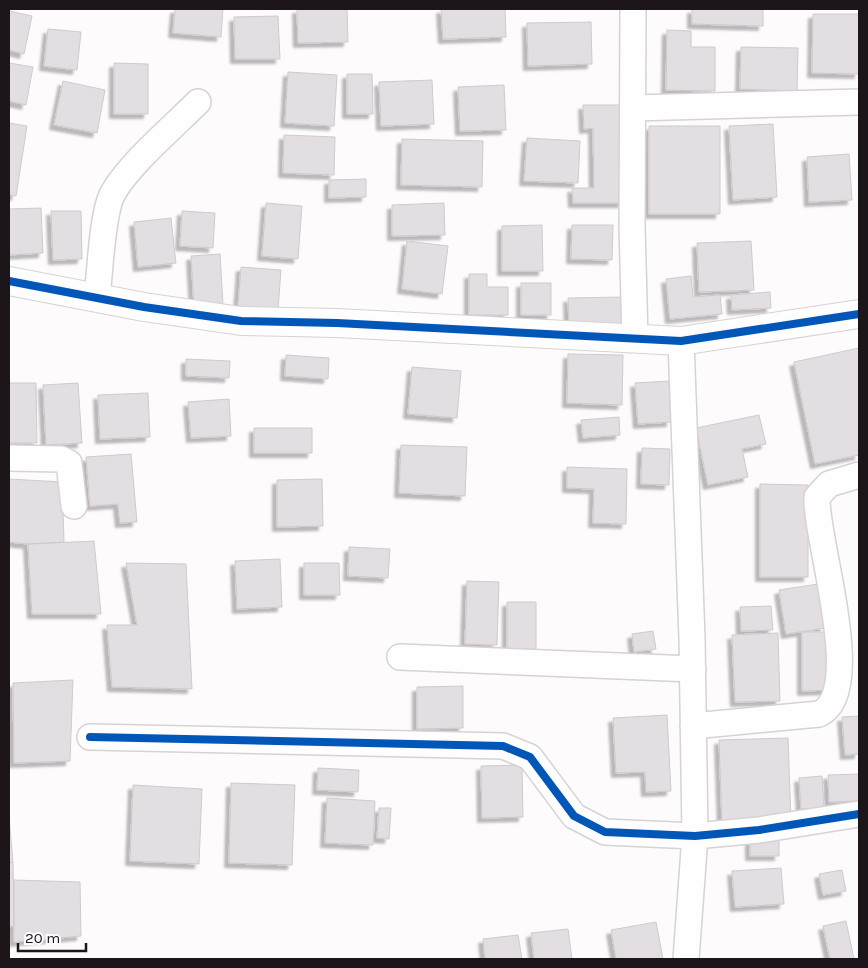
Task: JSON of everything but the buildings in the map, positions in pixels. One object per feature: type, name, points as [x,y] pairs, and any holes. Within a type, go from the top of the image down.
[{"type":"street","points":[[633,9],[632,108],[635,338]]},
{"type":"street","points":[[97,297],[111,196],[130,172],[198,102]]},
{"type":"street","points":[[632,108],[859,102]]},
{"type":"street","points":[[9,281],[144,307],[241,321],[347,324],[682,341],[859,314]]},
{"type":"street","points":[[682,341],[693,669],[695,836],[686,959]]},
{"type":"street","points":[[9,458],[61,459],[68,463],[74,506]]},
{"type":"street","points":[[693,726],[819,714],[826,711],[848,687],[838,641],[833,589],[819,524],[817,497],[822,488],[829,484],[859,475]]},
{"type":"street","points":[[400,657],[693,669]]},
{"type":"street","points":[[90,738],[504,746],[530,757],[574,816],[604,832],[695,836],[759,830],[859,814]]},
{"type":"cycle path","points":[[9,281],[144,307],[241,321],[337,323],[681,341],[859,314]]},
{"type":"cycle path","points":[[90,737],[503,746],[530,757],[574,816],[605,832],[695,836],[759,830],[859,814]]}]
